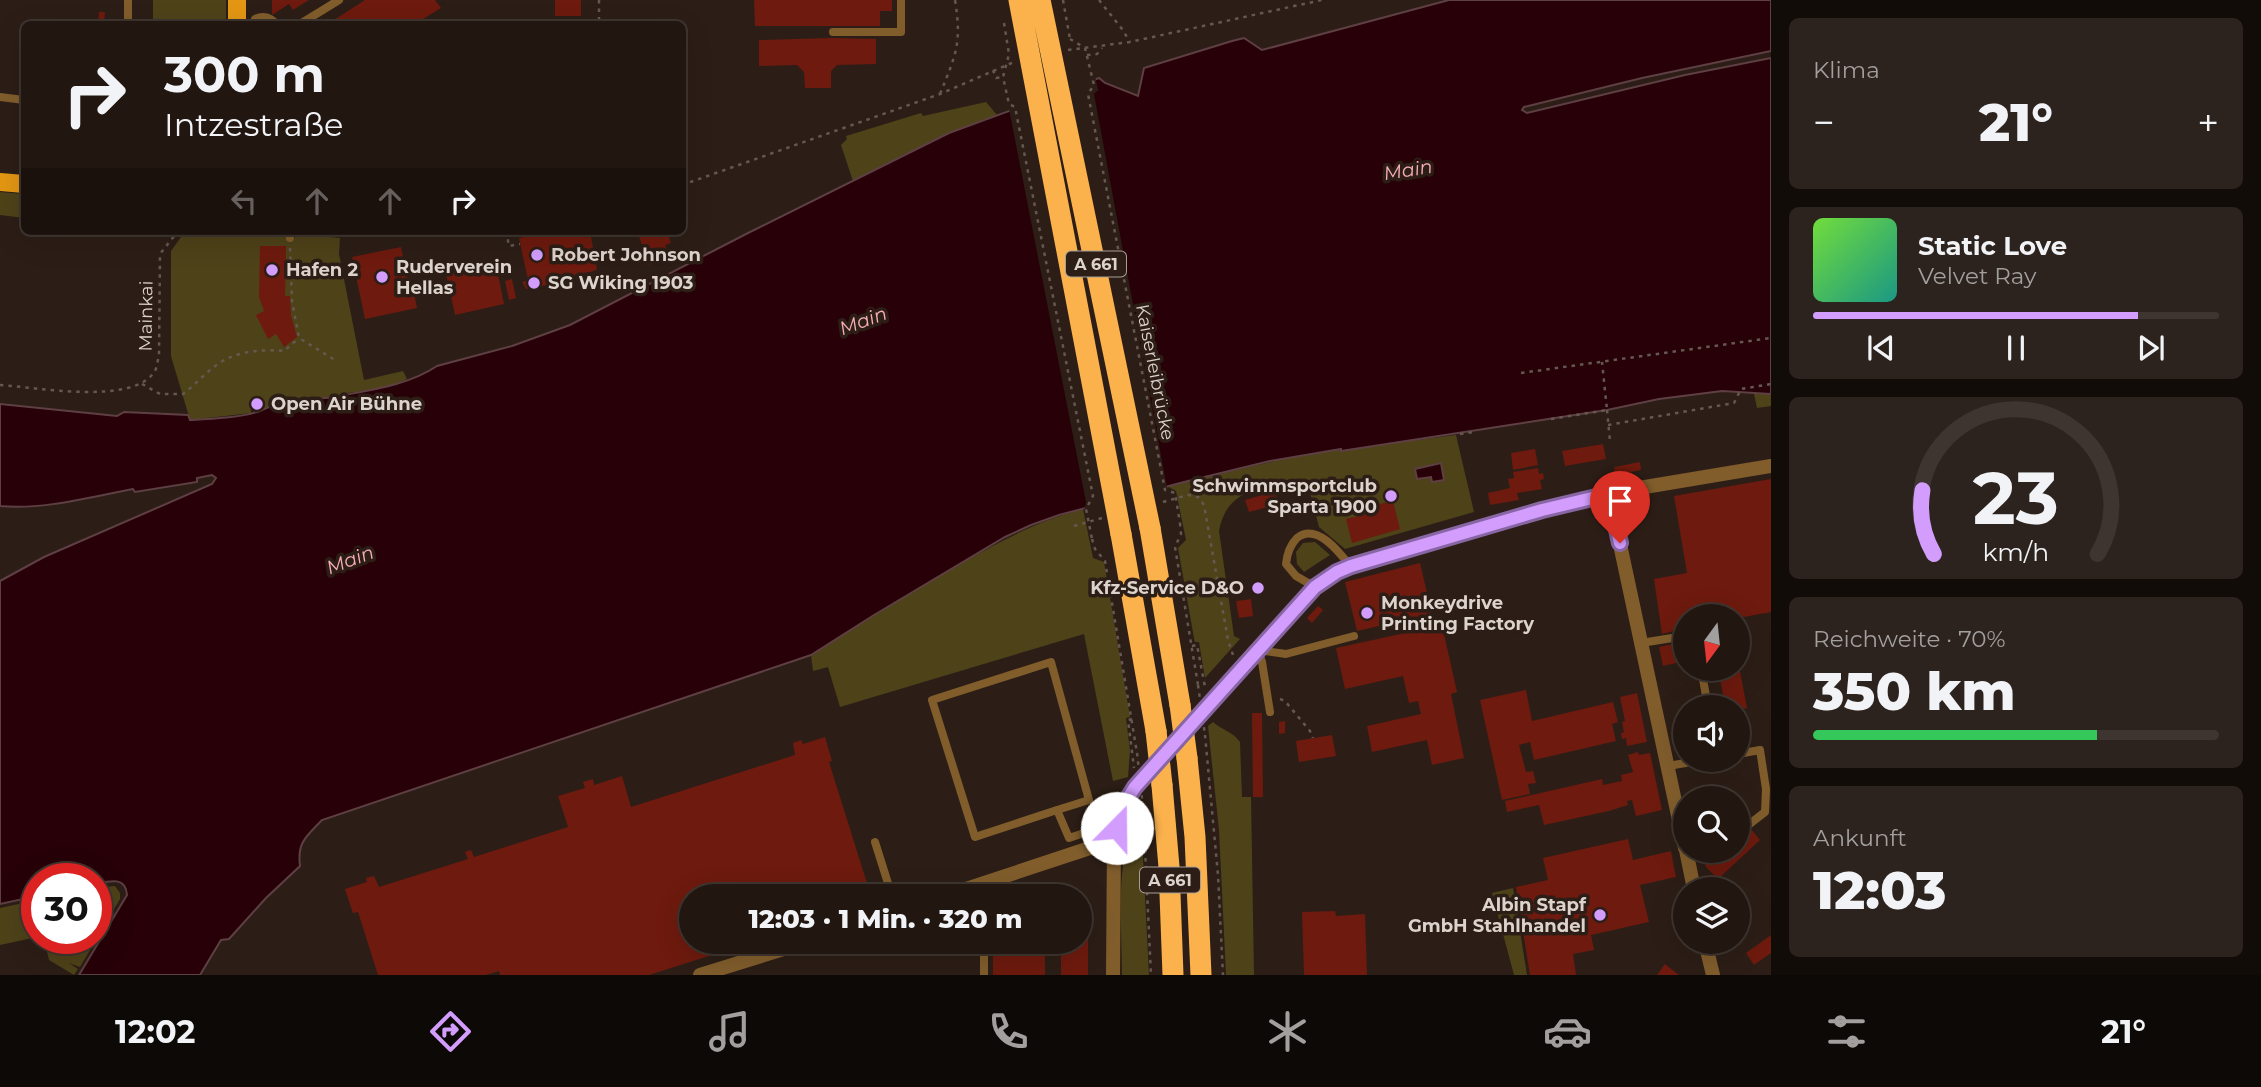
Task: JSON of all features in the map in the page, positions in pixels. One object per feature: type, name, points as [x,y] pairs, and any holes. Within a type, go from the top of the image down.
[{"type":"highway","name":"A 661","points":[[1040,0],[1150,528],[1180,705],[1195,837],[1201,975]]},
{"type":"highway","name":"A 661","points":[[1011,7],[1156,731],[1169,867],[1173,975]]},
{"type":"main road","points":[[237,0],[237,21]]},
{"type":"main road","points":[[0,182],[21,184]]},
{"type":"street","points":[[1114,975],[1114,840],[1123,806],[1135,787],[1315,587],[1351,566],[1542,510],[1609,494],[1771,466]]},
{"type":"street","points":[[1609,494],[1673,790]]},
{"type":"street","points":[[980,884],[1114,840]]},
{"type":"street","points":[[700,975],[767,954]]},
{"type":"street","points":[[1709,954],[1713,975]]},
{"type":"lane","points":[[128,0],[128,21]]},
{"type":"lane","points":[[305,21],[339,0]]},
{"type":"lane","points":[[833,32],[901,33],[901,0]]},
{"type":"lane","points":[[254,21],[261,16],[272,21]]},
{"type":"lane","points":[[0,97],[21,100]]},
{"type":"lane","points":[[1315,587],[1296,576],[1286,564],[1291,546],[1302,535],[1310,534],[1325,539],[1351,566]]},
{"type":"lane","points":[[1270,712],[1258,650],[1286,654],[1354,636]]},
{"type":"lane","points":[[1641,643],[1673,638]]},
{"type":"lane","points":[[1051,662],[1089,800],[1057,810],[975,836],[932,700],[1051,662]]},
{"type":"lane","points":[[1750,752],[1760,750],[1766,789],[1765,812],[1750,824]]},
{"type":"lane","points":[[1668,766],[1673,765]]},
{"type":"lane","points":[[1057,810],[1069,838],[1087,832],[1091,846]]},
{"type":"lane","points":[[875,842],[888,884]]},
{"type":"lane","points":[[984,954],[984,975]]},
{"type":"path","points":[[598,0],[599,21]]},
{"type":"path","points":[[940,94],[957,52],[959,36],[955,0]]},
{"type":"path","points":[[1063,0],[1070,39],[1085,48],[1087,55],[1097,54],[1102,48]]},
{"type":"path","points":[[1099,0],[1130,43]]},
{"type":"path","points":[[1058,51],[1130,43],[1322,0]]},
{"type":"path","points":[[1011,7],[1009,54],[1003,76],[1007,102],[1015,107],[1093,496],[1086,509],[1091,539],[1105,561],[1137,752],[1143,807],[1151,975]]},
{"type":"path","name":"Kaiserleibrücke","points":[[1087,55],[1094,85],[1088,94],[1165,490],[1175,493],[1181,534],[1175,547],[1192,646]]},
{"type":"path","points":[[686,184],[940,94],[1020,60]]},
{"type":"path","points":[[993,70],[996,78],[1003,76]]},
{"type":"path","name":"Mainkai","points":[[142,383],[155,370],[159,355],[160,254],[175,235]]},
{"type":"path","points":[[291,235],[292,302],[299,338],[335,360]]},
{"type":"path","points":[[507,235],[509,246],[520,244]]},
{"type":"path","points":[[290,269],[331,268]]},
{"type":"path","points":[[0,385],[105,393],[124,391],[142,383],[160,394],[183,394],[219,363],[247,352],[284,351],[299,338]]},
{"type":"path","points":[[1521,373],[1771,338]]},
{"type":"path","points":[[1602,362],[1610,441]]},
{"type":"path","points":[[1608,425],[1734,403],[1741,389],[1771,384]]},
{"type":"path","points":[[1551,418],[1607,410]]},
{"type":"path","points":[[1460,434],[1473,432]]},
{"type":"path","points":[[1163,502],[1188,495],[1198,496],[1204,505],[1228,640],[1239,671]]},
{"type":"path","points":[[1074,526],[1116,524]]},
{"type":"path","points":[[1202,680],[1197,645],[1192,646],[1205,735],[1218,875],[1223,975]]},
{"type":"path","points":[[1269,697],[1284,701],[1313,738]]},
{"type":"path","points":[[1132,719],[1128,720],[1132,750]]},
{"type":"shaded area","points":[[153,0],[226,0],[226,21],[153,21]]},
{"type":"shaded area","points":[[986,102],[997,115],[949,133],[853,181],[841,145],[847,139],[846,136],[921,113],[923,116]]},
{"type":"shaded area","points":[[0,192],[21,194],[21,218],[0,215]]},
{"type":"shaded area","points":[[285,235],[295,238],[295,235],[306,235],[340,238],[339,254],[364,380],[403,371],[407,379],[384,389],[347,393],[330,398],[306,397],[284,401],[267,408],[251,409],[251,413],[190,420],[171,356],[171,251],[181,237]]},
{"type":"shaded area","points":[[1754,394],[1771,394],[1771,406],[1757,408]]},
{"type":"shaded area","points":[[1456,435],[1474,512],[1345,549],[1319,527],[1307,481],[1265,487],[1240,496],[1231,504],[1219,531],[1234,636],[1240,639],[1205,678],[1199,642],[1195,642],[1194,638],[1178,548],[1186,540],[1176,491],[1167,486],[1305,454]]},
{"type":"shaded area","points":[[1083,509],[1093,558],[1104,562],[1130,717],[1126,718],[1130,751],[1128,777],[1113,781],[1084,634],[840,707],[828,667],[813,671],[811,655],[874,615],[1009,538]]},
{"type":"shaded area","points":[[1315,542],[1330,555],[1304,572],[1297,564],[1296,552],[1303,543]]},
{"type":"shaded area","points":[[1213,722],[1240,742],[1242,797],[1251,797],[1254,975],[1226,975],[1219,830],[1208,726]]},
{"type":"shaded area","points":[[1141,819],[1149,975],[1122,975],[1121,897],[1124,857],[1134,821]]},
{"type":"shaded area","points":[[112,886],[115,886],[120,893],[120,899],[112,913]]},
{"type":"shaded area","points":[[1513,888],[1527,975],[1514,975],[1492,893]]},
{"type":"shaded area","points":[[21,903],[21,940],[0,945],[0,908]]},
{"type":"shaded area","points":[[48,954],[88,954],[80,967],[69,963],[78,969],[74,975],[49,960]]},
{"type":"water","name":"Main","points":[[1449,0],[1771,0],[1771,51],[1642,78],[1524,107],[1522,110],[1527,113],[1685,75],[1771,58],[1771,394],[1722,391],[1659,399],[1607,410],[1270,461],[1059,515],[1031,525],[1005,537],[811,655],[322,820],[301,845],[300,866],[229,939],[221,940],[200,975],[79,975],[92,954],[112,954],[112,920],[127,895],[124,885],[112,881],[112,863],[21,863],[21,899],[0,904],[0,581],[44,557],[212,484],[216,478],[212,475],[197,478],[197,482],[135,492],[133,489],[50,504],[0,506],[0,404],[117,416],[124,412],[188,415],[190,420],[234,417],[291,400],[334,397],[400,383],[437,366],[512,346],[570,325],[949,133],[1099,78],[1138,96],[1144,68],[1232,41],[1244,38],[1262,50]]},
{"type":"water","points":[[1441,463],[1444,480],[1432,482],[1431,477],[1417,479],[1415,469]]},
{"type":"pier","points":[[1095,76],[1098,90],[1094,94],[1167,488],[1170,489],[1084,512],[1086,502],[1007,108]]},
{"type":"building","points":[[272,0],[309,0],[293,10],[289,4],[272,15]]},
{"type":"building","points":[[365,0],[435,0],[441,8],[420,21],[334,20]]},
{"type":"building","points":[[555,0],[581,0],[581,16],[555,16]]},
{"type":"building","points":[[754,0],[892,0],[892,11],[880,11],[880,26],[755,26]]},
{"type":"building","points":[[99,12],[105,12],[104,21],[98,21]]},
{"type":"building","points":[[876,39],[876,64],[837,65],[831,71],[831,88],[805,88],[804,72],[797,65],[759,66],[759,40]]},
{"type":"building","points":[[534,235],[591,235],[597,269],[566,277],[564,282],[526,289],[522,282],[528,280],[519,238]]},
{"type":"building","points":[[638,235],[668,235],[671,243],[665,245],[670,257],[649,265]]},
{"type":"building","points":[[260,246],[286,246],[285,296],[290,296],[291,316],[297,337],[284,347],[276,334],[268,339],[256,315],[264,311],[259,297]]},
{"type":"building","points":[[401,247],[417,308],[365,319],[352,257]]},
{"type":"building","points":[[496,264],[504,304],[455,315],[446,274]]},
{"type":"building","points":[[512,279],[516,298],[509,300],[505,281]]},
{"type":"building","points":[[1603,444],[1606,459],[1565,466],[1562,451]]},
{"type":"building","points":[[1535,449],[1538,465],[1513,470],[1511,453]]},
{"type":"building","points":[[1640,462],[1641,470],[1616,475],[1614,467]]},
{"type":"building","points":[[1538,468],[1539,474],[1543,473],[1544,479],[1540,480],[1542,489],[1517,493],[1519,500],[1490,505],[1488,493],[1510,488],[1508,479],[1514,478],[1513,472]]},
{"type":"building","points":[[1771,479],[1771,612],[1750,616],[1750,604],[1673,604],[1673,631],[1662,634],[1654,579],[1687,573],[1674,496]]},
{"type":"building","points":[[1275,491],[1279,504],[1249,512],[1245,500]]},
{"type":"building","points":[[1393,501],[1400,529],[1352,543],[1346,519],[1364,515],[1363,508]]},
{"type":"building","points":[[1420,563],[1432,614],[1357,631],[1345,582]]},
{"type":"building","points":[[1251,599],[1253,616],[1239,618],[1236,601]]},
{"type":"building","points":[[1318,606],[1323,610],[1312,623],[1307,618]]},
{"type":"building","points":[[1442,625],[1457,692],[1451,694],[1464,758],[1432,765],[1427,740],[1372,752],[1367,726],[1421,714],[1418,701],[1409,703],[1403,676],[1345,689],[1336,648]]},
{"type":"building","points":[[1673,644],[1673,664],[1663,666],[1659,647]]},
{"type":"building","points":[[1720,681],[1742,681],[1745,695],[1723,695]]},
{"type":"building","points":[[1526,690],[1532,721],[1613,702],[1618,722],[1612,724],[1616,741],[1534,760],[1530,742],[1519,745],[1526,772],[1533,771],[1536,783],[1528,784],[1530,794],[1502,800],[1480,700]]},
{"type":"building","points":[[1637,693],[1647,742],[1627,746],[1626,738],[1622,739],[1621,733],[1624,732],[1622,722],[1625,721],[1620,697]]},
{"type":"building","points":[[1252,713],[1262,713],[1263,797],[1253,797]]},
{"type":"building","points":[[1285,721],[1285,733],[1279,734],[1279,722]]},
{"type":"building","points":[[1332,735],[1336,756],[1299,762],[1296,741]]},
{"type":"building","points":[[825,737],[832,761],[829,762],[867,884],[679,884],[679,954],[715,954],[649,975],[500,975],[499,971],[486,975],[378,975],[358,912],[353,913],[345,889],[367,882],[366,878],[374,876],[379,887],[468,859],[465,852],[471,850],[474,857],[568,827],[558,796],[585,788],[583,782],[593,779],[594,785],[622,776],[631,807],[795,755],[793,743],[801,740],[803,744]]},
{"type":"building","points":[[1638,752],[1639,755],[1650,753],[1662,810],[1636,816],[1632,800],[1627,801],[1628,805],[1609,811],[1544,825],[1539,805],[1507,812],[1505,801],[1602,779],[1603,785],[1622,781],[1621,775],[1633,772],[1628,755]]},
{"type":"building","points":[[1752,830],[1760,840],[1750,849]]},
{"type":"building","name":"Albin Stapf GmbH Stahlhandel","points":[[1628,839],[1633,860],[1671,851],[1676,877],[1640,885],[1649,922],[1591,935],[1594,950],[1573,954],[1576,975],[1530,975],[1516,887],[1548,880],[1543,858]]},
{"type":"building","points":[[1705,863],[1735,863],[1720,877],[1716,877]]},
{"type":"building","points":[[1335,911],[1336,916],[1365,914],[1367,975],[1304,975],[1302,912]]},
{"type":"building","points":[[1771,935],[1771,953],[1754,965],[1747,954],[1750,954],[1750,950]]},
{"type":"building","points":[[993,954],[1045,954],[1045,975],[993,975]]},
{"type":"building","points":[[1061,954],[1088,954],[1088,975],[1061,975]]},
{"type":"building","points":[[1665,964],[1679,975],[1657,975]]},
{"type":"place","name":"Robert Johnson","points":[[537,255]]},
{"type":"place","name":"Hafen 2","points":[[272,270]]},
{"type":"place","name":"Ruderverein Hellas","points":[[382,277]]},
{"type":"place","name":"SG Wiking 1903","points":[[534,283]]},
{"type":"place","name":"Open Air Bühne","points":[[257,404]]},
{"type":"place","name":"Schwimmsportclub Sparta 1900","points":[[1391,496]]},
{"type":"place","name":"Kfz-Service D&O","points":[[1258,588]]},
{"type":"place","name":"Monkeydrive Printing Factory","points":[[1367,613]]},
{"type":"place","name":"Albin Stapf GmbH Stahlhandel","points":[[1600,915]]},
{"type":"route","points":[[1117,828],[1123,806],[1135,787],[1326,578],[1351,566],[1570,502],[1609,494],[1620,543]]}]
